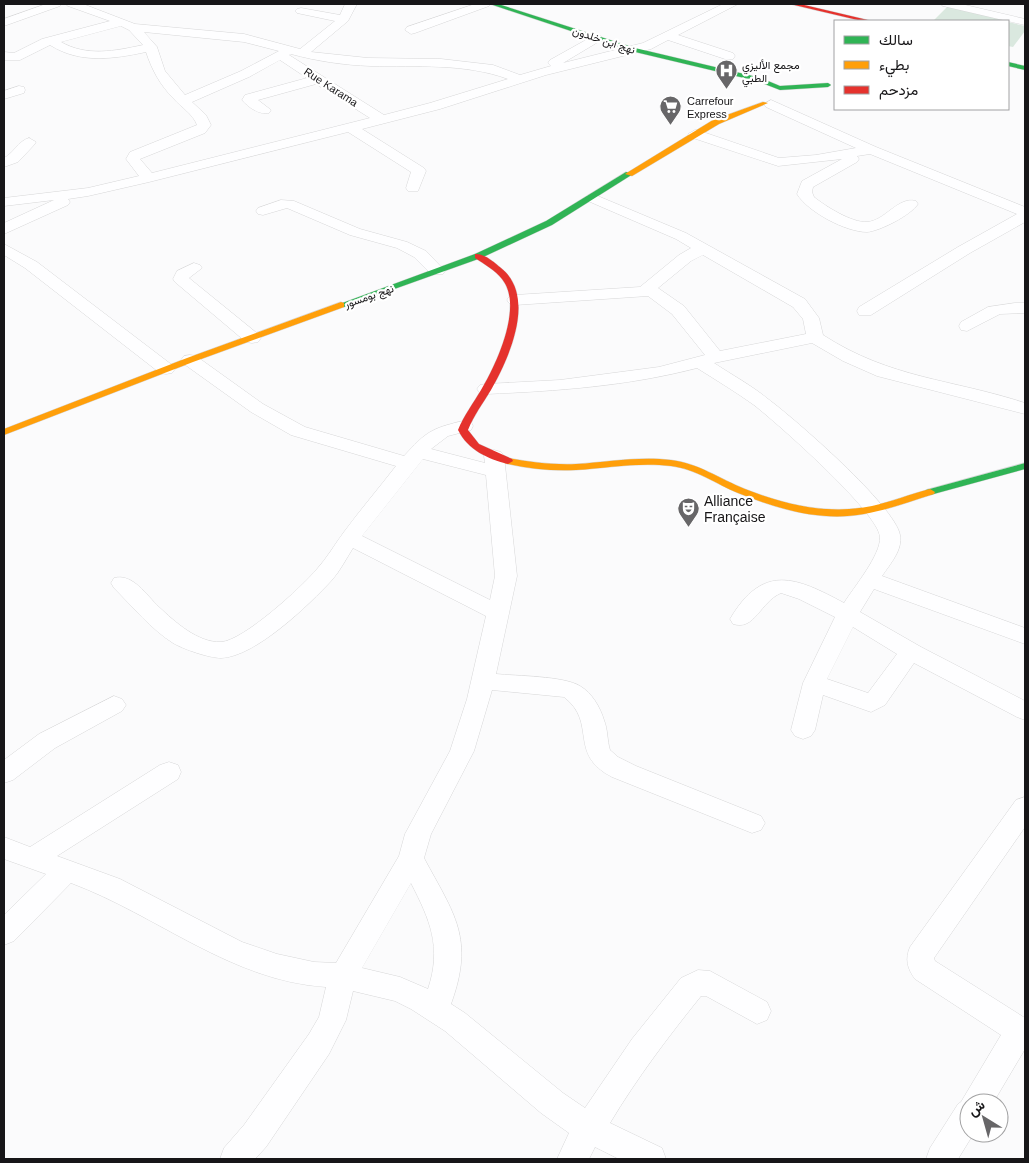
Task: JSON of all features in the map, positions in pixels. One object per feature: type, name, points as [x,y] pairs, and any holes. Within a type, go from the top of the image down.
[{"type":"main road","name":"نهج ابن خلدون","points":[[493,4],[633,50],[759,79],[778,87]]},
{"type":"main road","points":[[793,4],[865,20]]},
{"type":"main road","points":[[1009,64],[1025,68]]},
{"type":"main road","name":"نهج ابن خلدون","points":[[712,69],[740,87]]},
{"type":"main road","name":"نهج بومسور","points":[[4,432],[190,360],[478,256],[520,238],[592,198],[716,122],[753,92],[778,87],[832,84]]},
{"type":"main road","name":"نهج بومسور","points":[[716,122],[768,103],[791,98],[832,84]]},
{"type":"main road","points":[[778,87],[787,90],[791,98]]},
{"type":"main road","points":[[753,92],[758,101],[768,103]]},
{"type":"main road","points":[[478,256],[501,272],[509,281],[515,300],[504,350],[486,390],[464,426],[464,434],[470,442],[494,463],[555,467],[676,462],[697,469],[756,497],[837,514],[875,509],[964,481],[1025,466]]},
{"type":"street","points":[[4,23],[56,4]]},
{"type":"street","points":[[72,4],[127,25],[244,38],[285,53],[302,53],[321,58],[359,62],[456,64],[493,70],[520,80]]},
{"type":"street","points":[[302,53],[344,18],[351,4]]},
{"type":"street","points":[[411,30],[484,4]]},
{"type":"street","points":[[4,202],[88,192],[382,120],[542,72],[633,50],[668,36],[732,4]]},
{"type":"street","points":[[947,4],[1025,22]]},
{"type":"street","points":[[301,11],[344,18]]},
{"type":"street","points":[[4,56],[16,57],[52,41],[127,25]]},
{"type":"street","points":[[127,25],[151,47],[159,72],[183,101],[201,118],[204,125],[200,130],[135,155],[133,158],[149,178]]},
{"type":"street","points":[[668,36],[729,56],[712,69]]},
{"type":"street","points":[[542,72],[558,59],[597,39]]},
{"type":"street","points":[[52,41],[69,51],[84,54],[125,52],[151,47]]},
{"type":"street","points":[[183,101],[245,74],[285,53]]},
{"type":"street","name":"Rue Karama","points":[[285,53],[318,79],[382,120]]},
{"type":"street","points":[[264,110],[249,100],[250,98],[318,79]]},
{"type":"street","points":[[4,95],[19,90]]},
{"type":"street","points":[[791,98],[836,132],[868,151],[1023,214]]},
{"type":"street","points":[[768,103],[836,132]]},
{"type":"street","points":[[351,128],[419,171],[413,188]]},
{"type":"street","points":[[695,134],[778,162],[816,159],[868,151]]},
{"type":"street","points":[[4,163],[14,159],[29,142]]},
{"type":"street","points":[[868,151],[807,184],[804,189],[804,195],[817,208],[863,227],[880,222],[910,204]]},
{"type":"street","points":[[4,229],[88,192]]},
{"type":"street","points":[[592,198],[658,225],[799,302],[811,318],[815,336],[837,352],[886,374],[996,400],[1025,409]]},
{"type":"street","points":[[263,211],[281,204],[289,204],[355,232],[402,245],[420,254],[437,271]]},
{"type":"street","points":[[865,311],[1023,214]]},
{"type":"street","points":[[4,249],[32,265],[166,369]]},
{"type":"street","points":[[646,290],[685,258],[702,249]]},
{"type":"street","points":[[194,268],[183,274],[182,279],[203,299],[252,338]]},
{"type":"street","points":[[515,300],[646,290],[659,295],[678,310],[708,360],[781,418],[875,509],[890,534],[890,547],[848,614],[814,684],[803,730]]},
{"type":"street","points":[[968,326],[994,310],[1025,308]]},
{"type":"street","points":[[486,390],[560,385],[660,372],[815,336]]},
{"type":"street","points":[[190,360],[257,408],[298,431],[413,458],[494,463],[506,576],[484,681],[462,751],[418,834],[411,858],[343,976],[332,1020],[319,1044],[254,1136],[235,1159]]},
{"type":"street","points":[[122,583],[152,613],[182,638],[197,645],[222,650],[236,646],[252,638],[299,600],[325,574],[350,538],[413,458],[441,432],[464,426]]},
{"type":"street","points":[[350,538],[499,613]]},
{"type":"street","points":[[871,580],[1025,636]]},
{"type":"street","points":[[741,619],[766,591],[781,586],[794,588],[848,614],[911,652],[1025,711]]},
{"type":"street","points":[[814,684],[871,702],[877,698],[911,652]]},
{"type":"street","points":[[484,681],[572,691],[578,695],[591,716],[595,725],[596,748],[604,760],[626,772],[752,823]]},
{"type":"street","points":[[4,773],[47,741],[114,705]]},
{"type":"street","points":[[33,858],[169,772]]},
{"type":"street","points":[[983,1093],[1023,1032],[925,970],[920,961],[920,956],[1025,807]]},
{"type":"street","points":[[4,848],[111,887],[234,952],[277,966],[314,974],[343,976],[400,990],[435,1008],[455,1022],[552,1103],[588,1128],[651,1159]]},
{"type":"street","points":[[411,858],[446,932],[449,956],[445,978],[435,1008]]},
{"type":"street","points":[[4,933],[66,871]]},
{"type":"street","points":[[572,1159],[588,1128],[618,1082],[691,988],[698,983],[710,984],[757,1010]]},
{"type":"street","points":[[941,1159],[959,1130]]},
{"type":"shaded area","points":[[948,6],[1003,20],[934,20]]},
{"type":"shaded area","points":[[1009,22],[1025,26],[1025,31],[1013,47],[1009,46]]},
{"type":"traffic: fast","points":[[493,4],[633,50],[759,79],[777,87]]},
{"type":"traffic: fast","points":[[1009,64],[1025,68]]},
{"type":"traffic: fast","points":[[780,88],[828,85]]},
{"type":"traffic: fast","points":[[341,305],[478,256],[549,223],[629,174]]},
{"type":"traffic: fast","points":[[930,492],[1025,466]]},
{"type":"traffic: slow","points":[[629,174],[716,122],[765,103]]},
{"type":"traffic: slow","points":[[4,432],[190,360],[341,305]]},
{"type":"traffic: slow","points":[[508,461],[559,467],[647,462],[681,464],[771,502],[818,512],[849,513],[873,509],[930,492]]},
{"type":"traffic: jam","points":[[793,4],[865,20]]},
{"type":"traffic: jam","points":[[478,256],[498,270],[508,280],[513,292],[513,320],[498,366],[463,430],[476,446],[508,461]]},
{"type":"place","name":"مجمع الأليزي الطبي","points":[[726,90]]},
{"type":"place","name":"Carrefour Express","points":[[671,126]]},
{"type":"place","name":"Alliance Française","points":[[688,528]]}]
